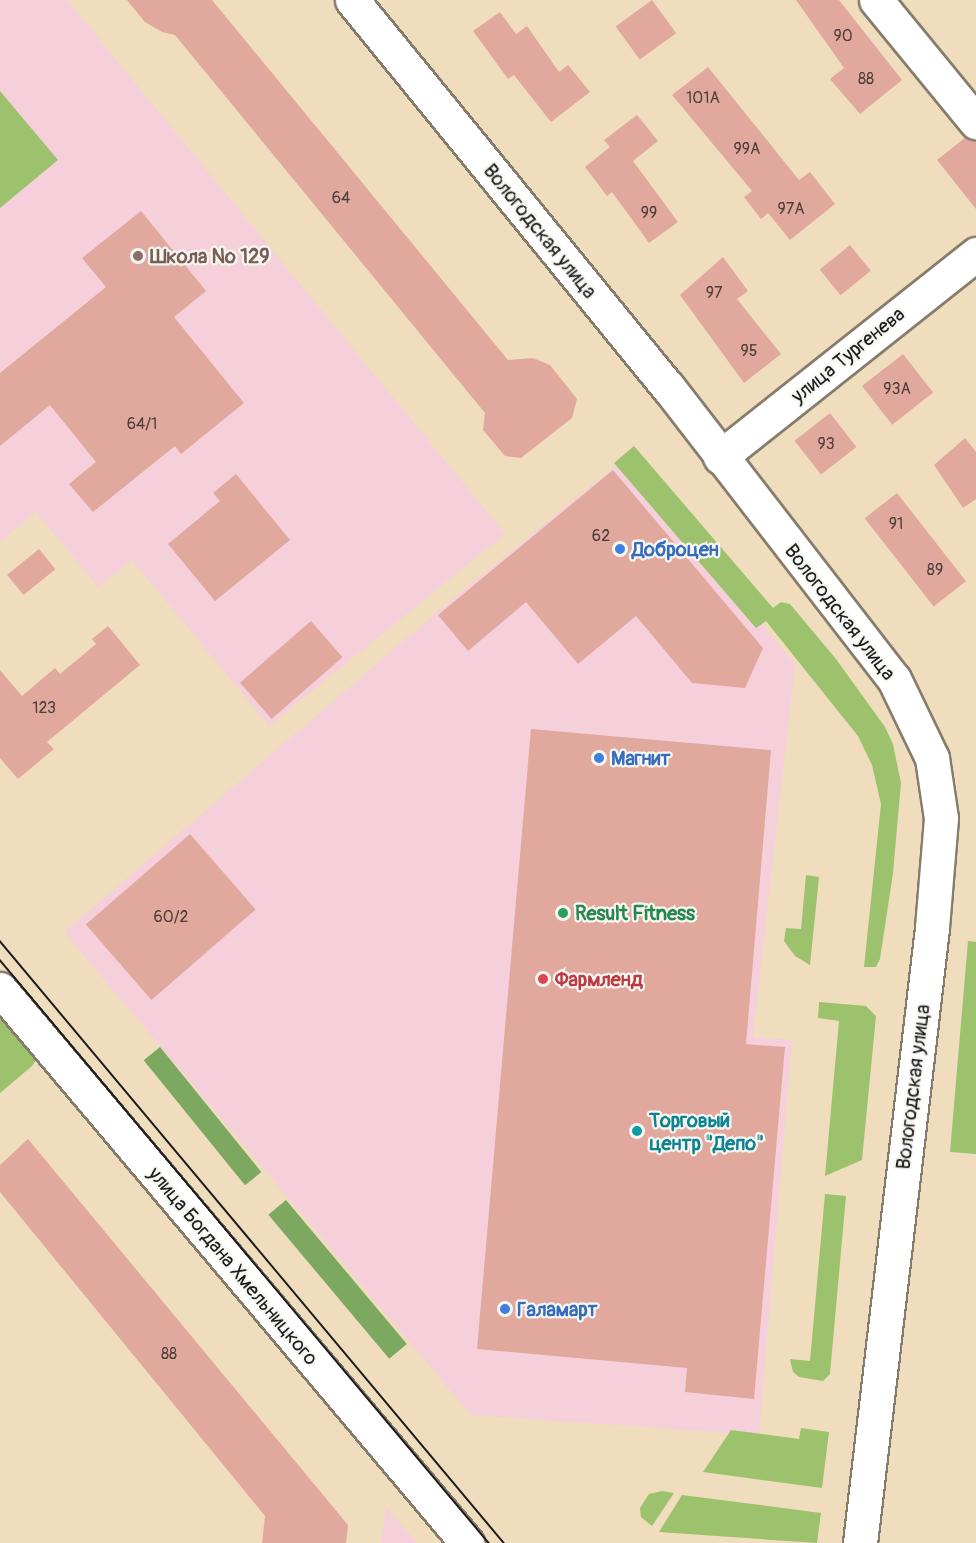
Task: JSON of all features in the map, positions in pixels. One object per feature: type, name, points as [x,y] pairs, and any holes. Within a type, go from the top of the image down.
[{"type":"main road","name":"Вологодская улица","points":[[352,0],[668,387],[720,458],[894,679],[932,758],[941,818],[919,1048],[860,1543]]},
{"type":"main road","points":[[876,0],[976,122]]},
{"type":"main road","name":"улица Тургенева","points":[[720,458],[976,254]]},
{"type":"main road","name":"улица Богдана Хмельницкого","points":[[0,989],[467,1543]]},
{"type":"shaded area","name":"Школа № 129","points":[[0,0],[67,0],[505,534],[269,726],[132,560],[98,587],[36,512],[0,541]]},
{"type":"shaded area","points":[[624,459],[795,664],[753,1037],[792,1040],[759,1435],[471,1415],[64,932],[431,617]]},
{"type":"shaded area","points":[[386,1507],[417,1543],[381,1543]]},
{"type":"green space","points":[[0,91],[58,160],[0,208]]},
{"type":"green space","points":[[634,446],[773,608],[781,602],[790,604],[836,659],[885,727],[893,744],[901,783],[893,873],[880,959],[876,967],[864,967],[881,804],[872,765],[858,736],[766,621],[756,628],[614,463]]},
{"type":"green space","points":[[806,875],[819,877],[810,965],[795,956],[784,941],[786,928],[801,929]]},
{"type":"green space","points":[[968,941],[976,942],[976,1154],[950,1152]]},
{"type":"green space","points":[[819,1002],[866,1006],[876,1016],[862,1160],[825,1176],[839,1021],[818,1018]]},
{"type":"green space","points":[[0,1006],[35,1050],[37,1059],[0,1093]]},
{"type":"green space","points":[[160,1047],[261,1172],[245,1185],[144,1060]]},
{"type":"green space","points":[[825,1194],[846,1196],[830,1374],[823,1381],[799,1377],[793,1372],[790,1359],[810,1361]]},
{"type":"green space","points":[[286,1200],[407,1344],[389,1359],[268,1215]]},
{"type":"green space","points":[[801,1428],[829,1432],[822,1488],[703,1472],[731,1430],[799,1439]]},
{"type":"green space","points":[[662,1491],[674,1493],[652,1526],[641,1517],[640,1508],[649,1494]]},
{"type":"green space","points":[[682,1495],[821,1513],[817,1543],[659,1532]]},
{"type":"building","points":[[127,0],[212,0],[508,360],[533,358],[550,365],[577,399],[572,418],[521,458],[505,456],[483,430],[485,413],[175,35],[162,32],[145,22]]},
{"type":"building","points":[[652,0],[676,33],[640,60],[616,26]]},
{"type":"building","points":[[796,0],[839,0],[902,80],[860,114],[830,79],[844,68]]},
{"type":"building","points":[[500,12],[516,34],[527,26],[559,72],[568,65],[590,92],[551,122],[514,75],[508,79],[473,31]]},
{"type":"building","points":[[708,67],[799,180],[810,172],[835,204],[790,240],[768,213],[761,219],[744,197],[752,191],[672,95]]},
{"type":"building","points":[[637,115],[658,141],[633,161],[678,222],[649,243],[612,192],[607,196],[585,167],[610,147],[604,140]]},
{"type":"building","points":[[966,137],[976,140],[976,209],[937,160]]},
{"type":"building","points":[[141,211],[206,291],[174,317],[244,403],[181,454],[175,446],[93,512],[69,484],[96,462],[50,405],[0,446],[0,373],[106,287],[82,258]]},
{"type":"building","points":[[850,245],[871,271],[840,295],[820,270]]},
{"type":"building","points":[[723,257],[748,291],[737,299],[781,354],[744,383],[680,295]]},
{"type":"building","points":[[903,354],[933,393],[892,425],[862,386]]},
{"type":"building","points":[[830,413],[856,447],[821,475],[795,441]]},
{"type":"building","points":[[965,438],[976,452],[976,499],[963,508],[934,465]]},
{"type":"building","points":[[613,470],[763,648],[745,688],[692,683],[636,616],[578,664],[526,602],[468,651],[438,615]]},
{"type":"building","points":[[236,474],[290,540],[215,601],[168,544],[220,501],[213,493]]},
{"type":"building","points":[[897,493],[966,581],[934,606],[865,518]]},
{"type":"building","points":[[39,549],[55,569],[23,595],[7,575]]},
{"type":"building","points":[[311,621],[342,657],[272,719],[240,683]]},
{"type":"building","points":[[108,626],[140,665],[47,742],[54,749],[18,779],[0,758],[0,670],[22,696],[55,668],[60,674],[96,644],[92,639]]},
{"type":"building","name":"Торговый центр \"Депо\"","points":[[531,729],[771,750],[746,1044],[785,1047],[754,1399],[685,1392],[687,1368],[477,1349]]},
{"type":"building","points":[[190,834],[256,909],[151,1000],[86,925]]},
{"type":"building","points":[[28,1139],[348,1525],[346,1543],[262,1543],[265,1516],[0,1192],[0,1165]]},
{"type":"tram line","points":[[0,941],[504,1543]]},
{"type":"tram line","points":[[0,960],[489,1543]]},
{"type":"place","name":"Школа № 129","points":[[138,256]]},
{"type":"place","name":"Доброцен","points":[[620,549]]},
{"type":"place","name":"Магнит","points":[[599,758]]},
{"type":"place","name":"Result Fitness","points":[[563,913]]},
{"type":"place","name":"Фармленд","points":[[543,979]]},
{"type":"place","name":"Торговый центр \"Депо\"","points":[[637,1131]]},
{"type":"place","name":"Галамарт","points":[[505,1309]]}]
